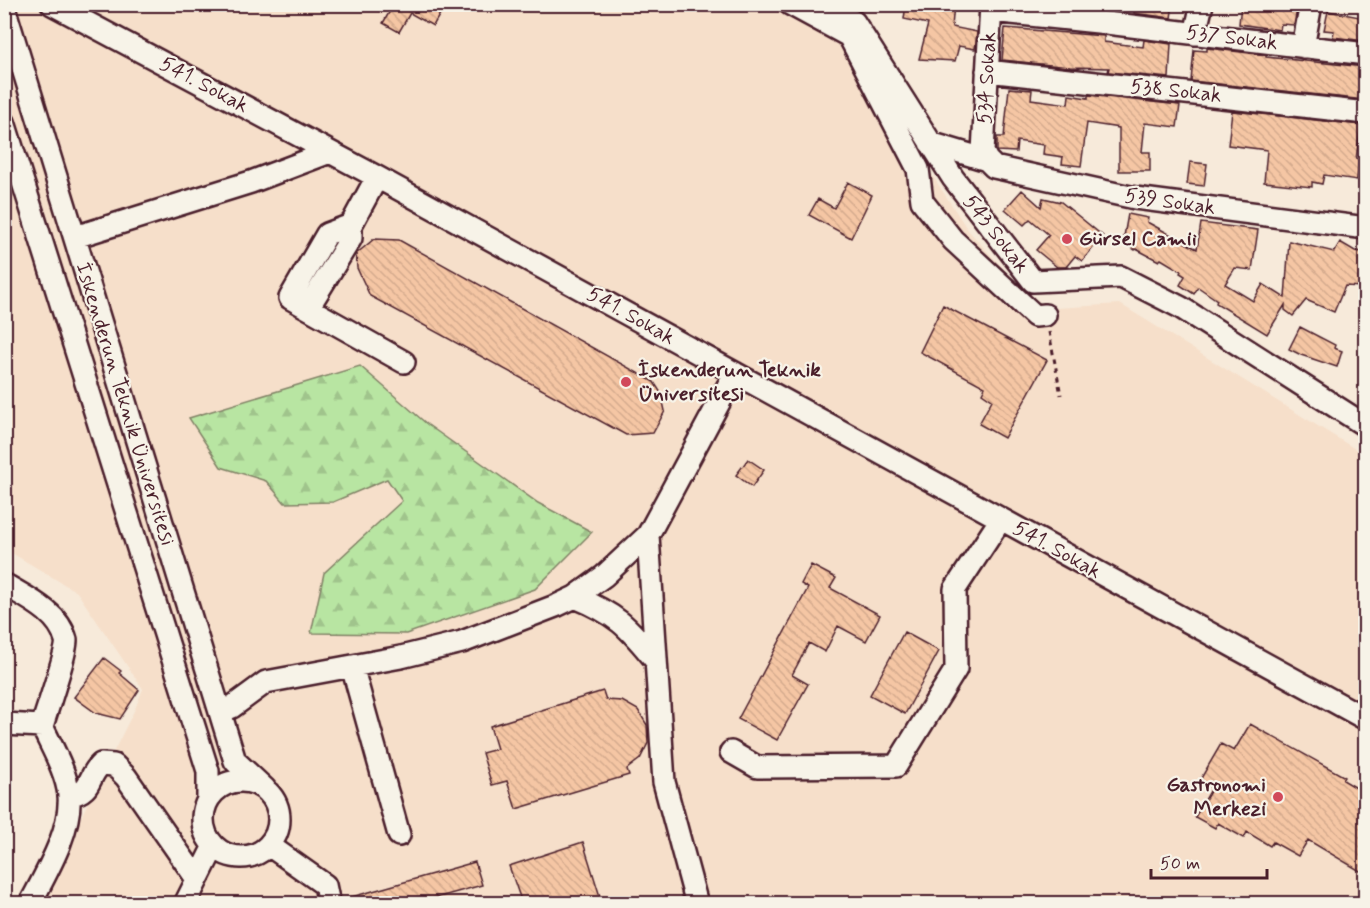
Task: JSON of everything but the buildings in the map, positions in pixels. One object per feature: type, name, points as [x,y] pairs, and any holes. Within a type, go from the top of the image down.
[{"type":"street","name":"541. Sokak","points":[[52,4],[377,177],[1365,719]]},
{"type":"street","points":[[790,4],[849,36],[918,169],[922,201],[953,240],[1020,303],[1035,316],[1046,315]]},
{"type":"street","name":"543 Sokak","points":[[824,4],[854,22],[953,178],[1033,282],[1121,277],[1180,307],[1365,426]]},
{"type":"street","points":[[1195,34],[1202,4]]},
{"type":"street","points":[[1303,47],[1311,4]]},
{"type":"street","name":"İskenderun Teknik Üniversitesi","points":[[4,8],[235,761],[265,789]]},
{"type":"street","name":"537 Sokak","points":[[991,8],[1099,13],[1195,34],[1365,54]]},
{"type":"street","name":"534 Sokak","points":[[985,156],[991,8]]},
{"type":"street","name":"538 Sokak","points":[[987,71],[1365,113]]},
{"type":"street","name":"İskenderun Teknik Üniversitesi","points":[[4,122],[208,771],[208,800]]},
{"type":"street","name":"539 Sokak","points":[[930,143],[985,156],[994,166],[1135,198],[1365,228]]},
{"type":"street","points":[[75,237],[251,182],[330,152]]},
{"type":"street","points":[[377,177],[351,225],[351,238],[308,308],[404,362]]},
{"type":"street","points":[[220,712],[232,707],[266,682],[401,657],[462,642],[575,597],[604,576],[648,535],[735,373]]},
{"type":"street","points":[[731,752],[757,767],[896,766],[956,669],[955,589],[1001,519]]},
{"type":"street","points":[[648,535],[664,782],[697,903]]},
{"type":"street","points":[[4,584],[48,612],[60,627],[67,642],[42,726],[62,770],[69,796],[66,824],[49,868],[30,903]]},
{"type":"street","points":[[575,597],[603,608],[622,622],[656,661]]},
{"type":"street","points":[[351,666],[399,835]]},
{"type":"street","points":[[4,724],[42,726]]},
{"type":"street","points":[[69,796],[81,794],[101,764],[114,765],[126,777],[197,879]]},
{"type":"street","points":[[240,781],[253,783],[265,789],[276,804],[280,823],[277,835],[270,846],[260,853],[248,857],[224,854],[207,836],[203,824],[208,800],[228,783],[240,781]]},
{"type":"street","points":[[185,903],[214,846]]},
{"type":"street","points":[[270,846],[325,885],[329,903]]},
{"type":"path","points":[[1046,315],[1061,395]]},
{"type":"shaded area","name":"İskenderun Teknik Üniversitesi","points":[[5,5],[802,5],[853,32],[898,123],[968,230],[1040,309],[1120,304],[1365,455],[1365,903],[38,903],[143,689],[77,592],[5,549]]},
{"type":"green space","points":[[360,366],[428,425],[538,503],[592,532],[535,589],[406,634],[311,633],[324,573],[402,501],[387,479],[333,502],[285,503],[266,481],[221,467],[189,418]]},
{"type":"place","name":"Gürsel Camii","points":[[1067,239]]},
{"type":"place","name":"İskenderun Teknik Üniversitesi","points":[[626,382]]},
{"type":"place","name":"Gastronomi Merkezi","points":[[1278,797]]}]
